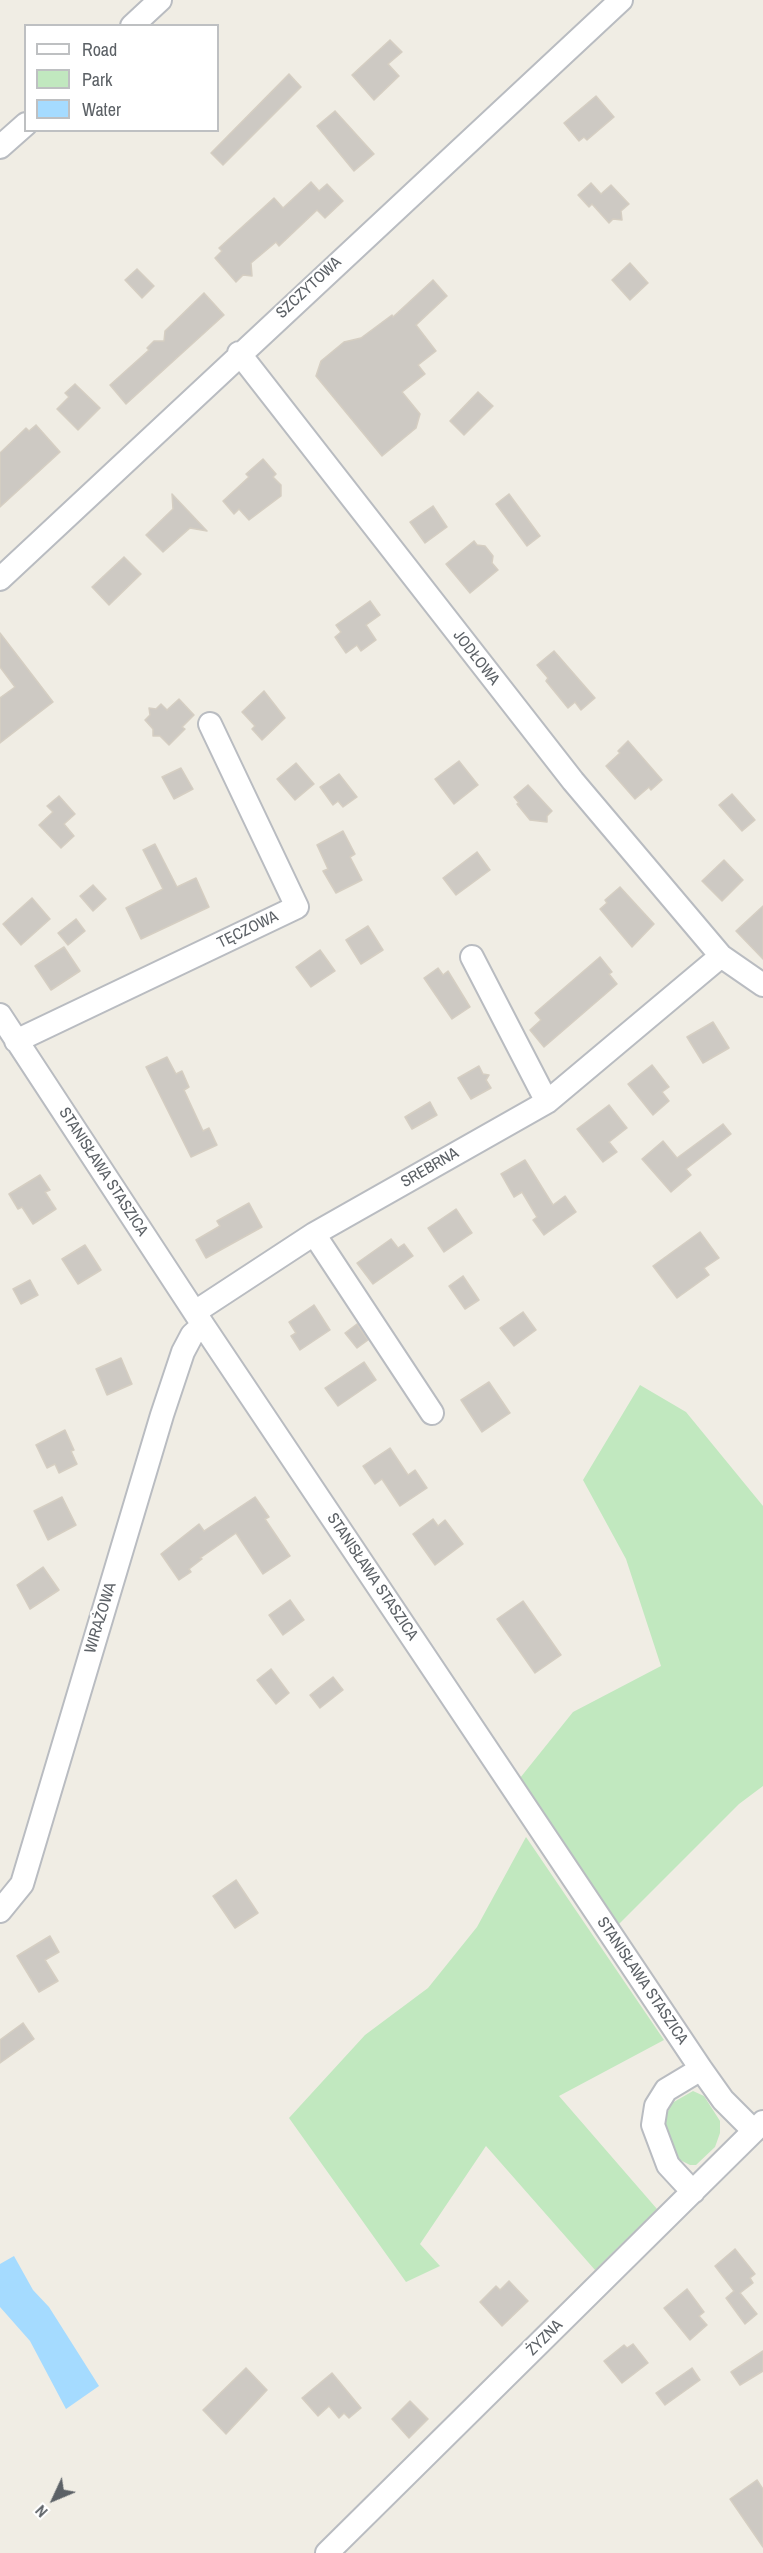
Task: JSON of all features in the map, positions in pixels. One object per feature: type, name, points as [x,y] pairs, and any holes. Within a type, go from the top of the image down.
[{"type":"street","points":[[134,24],[160,0]]},
{"type":"street","name":"SZCZYTOWA","points":[[0,579],[621,0]]},
{"type":"street","points":[[0,147],[24,126]]},
{"type":"street","name":"JODŁOWA","points":[[240,353],[467,648],[573,781],[721,957],[763,985]]},
{"type":"street","name":"TĘCZOWA","points":[[16,1041],[297,907],[210,724]]},
{"type":"street","points":[[472,957],[547,1102]]},
{"type":"street","name":"SREBRNA","points":[[199,1318],[314,1234],[547,1102],[721,957]]},
{"type":"street","name":"STANISŁAWA STASZICA","points":[[0,1015],[199,1318],[701,2069],[723,2100],[759,2127]]},
{"type":"street","points":[[314,1234],[432,1413]]},
{"type":"street","name":"WIRAŻOWA","points":[[0,1911],[22,1884],[162,1415],[183,1352],[199,1318]]},
{"type":"street","points":[[693,2192],[668,2165],[653,2125],[656,2106],[666,2090],[680,2079],[701,2069]]},
{"type":"street","name":"ŻYZNA","points":[[327,2553],[759,2127]]},
{"type":"green space","points":[[640,1385],[686,1412],[763,1506],[763,1786],[739,1804],[615,1928],[516,1783],[573,1712],[661,1666],[626,1559],[583,1480]]},
{"type":"green space","points":[[526,1837],[664,2040],[559,2096],[657,2209],[595,2270],[486,2146],[420,2244],[440,2266],[406,2282],[289,2118],[365,2035],[428,1988],[477,1927]]},
{"type":"green space","points":[[693,2091],[704,2096],[720,2121],[720,2133],[715,2147],[696,2165],[690,2165],[676,2158],[664,2128],[672,2103]]},
{"type":"water","points":[[14,2256],[33,2290],[49,2307],[99,2386],[66,2409],[30,2341],[0,2307],[0,2264]]},
{"type":"building","points":[[390,40],[402,52],[388,64],[399,76],[374,100],[352,75]]},
{"type":"building","points":[[289,74],[301,87],[223,165],[211,153]]},
{"type":"building","points":[[596,96],[614,117],[587,140],[584,137],[579,141],[564,123]]},
{"type":"building","points":[[335,111],[374,154],[354,171],[317,126]]},
{"type":"building","points":[[311,182],[319,191],[327,184],[343,201],[325,218],[317,210],[279,246],[276,242],[251,263],[252,276],[243,275],[236,282],[215,258],[222,251],[219,248],[274,198],[283,208]]},
{"type":"building","points":[[591,183],[601,194],[611,185],[629,204],[621,211],[622,220],[613,219],[609,223],[592,204],[589,207],[578,195]]},
{"type":"building","points":[[630,263],[648,283],[630,300],[612,280]]},
{"type":"building","points":[[137,269],[154,286],[142,298],[125,280]]},
{"type":"building","points":[[433,280],[447,296],[416,325],[436,351],[418,365],[425,374],[402,392],[420,414],[416,428],[382,456],[316,376],[321,361],[344,342],[361,338],[392,315],[393,317]]},
{"type":"building","points":[[204,293],[224,315],[126,404],[110,385],[149,350],[147,348],[154,341],[164,341],[165,331]]},
{"type":"building","points":[[75,384],[100,408],[78,430],[57,409],[69,397],[65,393]]},
{"type":"building","points":[[478,392],[493,406],[464,435],[450,421]]},
{"type":"building","points":[[36,425],[60,452],[0,507],[0,453],[26,428],[29,431]]},
{"type":"building","points":[[263,459],[276,474],[273,477],[281,485],[281,496],[249,520],[239,509],[234,514],[223,501],[249,477],[246,474]]},
{"type":"building","points":[[172,494],[207,531],[190,528],[163,552],[146,535],[173,509]]},
{"type":"building","points":[[509,494],[540,536],[527,546],[496,504]]},
{"type":"building","points":[[433,506],[447,527],[425,543],[410,522]]},
{"type":"building","points":[[474,541],[477,545],[485,546],[493,556],[492,563],[498,570],[470,593],[446,564]]},
{"type":"building","points":[[124,557],[141,574],[109,605],[92,587]]},
{"type":"building","points":[[370,601],[380,615],[366,625],[376,640],[361,651],[357,645],[346,653],[335,637],[341,632],[336,625]]},
{"type":"building","points":[[0,633],[53,702],[0,743],[0,698],[15,687],[0,667]]},
{"type":"building","points":[[554,651],[595,698],[581,710],[575,702],[568,708],[546,681],[548,678],[537,665]]},
{"type":"building","points":[[264,691],[285,718],[262,740],[252,729],[255,726],[242,712]]},
{"type":"building","points":[[179,699],[194,715],[182,727],[185,729],[169,745],[160,736],[153,736],[153,729],[145,720],[150,715],[149,708],[156,709],[161,704],[167,710]]},
{"type":"building","points":[[628,741],[662,780],[651,790],[649,787],[635,799],[606,766],[620,753],[618,751]]},
{"type":"building","points":[[459,761],[478,785],[454,804],[435,779]]},
{"type":"building","points":[[296,763],[314,784],[295,800],[277,779]]},
{"type":"building","points":[[181,768],[193,789],[174,799],[162,777]]},
{"type":"building","points":[[339,774],[357,797],[343,807],[338,801],[333,805],[320,787]]},
{"type":"building","points":[[528,785],[552,811],[547,816],[547,822],[530,820],[517,804],[519,803],[514,797]]},
{"type":"building","points":[[732,794],[755,820],[742,831],[719,805]]},
{"type":"building","points":[[59,796],[75,814],[64,824],[74,836],[61,848],[39,825],[53,812],[47,806]]},
{"type":"building","points":[[343,831],[355,854],[350,857],[362,880],[336,893],[323,871],[328,869],[317,845]]},
{"type":"building","points":[[155,844],[177,887],[196,878],[209,907],[141,939],[126,908],[163,889],[143,850]]},
{"type":"building","points":[[477,852],[490,870],[456,895],[443,878]]},
{"type":"building","points":[[724,860],[743,880],[722,901],[702,881]]},
{"type":"building","points":[[93,885],[106,899],[93,911],[80,896]]},
{"type":"building","points":[[620,887],[654,924],[632,947],[600,909],[607,903],[605,900]]},
{"type":"building","points":[[32,898],[50,919],[21,945],[3,924]]},
{"type":"building","points":[[763,906],[763,959],[736,931]]},
{"type":"building","points":[[76,919],[85,931],[68,945],[58,933]]},
{"type":"building","points":[[368,926],[383,950],[361,964],[346,940]]},
{"type":"building","points":[[64,947],[80,971],[51,990],[35,966]]},
{"type":"building","points":[[320,950],[335,971],[311,987],[296,967]]},
{"type":"building","points":[[600,957],[612,972],[609,974],[617,984],[544,1047],[530,1030],[541,1020],[535,1013]]},
{"type":"building","points":[[438,968],[443,975],[448,971],[470,1007],[452,1019],[424,978]]},
{"type":"building","points":[[713,1022],[729,1048],[703,1063],[687,1037]]},
{"type":"building","points":[[167,1057],[176,1074],[182,1071],[189,1087],[184,1090],[203,1131],[209,1128],[217,1145],[191,1157],[146,1067]]},
{"type":"building","points":[[652,1065],[669,1087],[662,1092],[669,1101],[653,1115],[628,1084]]},
{"type":"building","points":[[479,1066],[483,1074],[489,1075],[486,1080],[491,1088],[471,1099],[458,1078]]},
{"type":"building","points":[[430,1102],[437,1115],[412,1129],[405,1117]]},
{"type":"building","points":[[609,1105],[627,1128],[609,1142],[617,1152],[603,1162],[577,1129]]},
{"type":"building","points":[[723,1124],[731,1134],[686,1169],[691,1175],[671,1192],[642,1159],[663,1141],[677,1158]]},
{"type":"building","points":[[525,1160],[553,1205],[565,1196],[576,1212],[544,1235],[533,1220],[537,1217],[522,1192],[514,1197],[501,1174]]},
{"type":"building","points":[[40,1175],[50,1190],[45,1192],[56,1209],[33,1224],[22,1207],[18,1209],[9,1194]]},
{"type":"building","points":[[249,1203],[262,1227],[206,1258],[196,1240],[220,1226],[217,1221]]},
{"type":"building","points":[[456,1209],[472,1233],[444,1252],[428,1228]]},
{"type":"building","points":[[700,1232],[719,1258],[704,1268],[709,1275],[677,1298],[653,1266]]},
{"type":"building","points":[[391,1239],[398,1248],[404,1244],[413,1256],[373,1284],[357,1263]]},
{"type":"building","points":[[85,1245],[101,1270],[78,1284],[62,1259]]},
{"type":"building","points":[[463,1276],[479,1300],[465,1309],[449,1286]]},
{"type":"building","points":[[30,1280],[38,1295],[21,1304],[13,1289]]},
{"type":"building","points":[[314,1305],[330,1330],[300,1350],[291,1336],[296,1333],[289,1322]]},
{"type":"building","points":[[523,1312],[536,1330],[514,1346],[500,1328]]},
{"type":"building","points":[[357,1324],[368,1340],[357,1348],[345,1333]]},
{"type":"building","points":[[121,1358],[132,1384],[107,1395],[96,1369]]},
{"type":"building","points":[[364,1362],[376,1380],[338,1406],[325,1388]]},
{"type":"building","points":[[489,1382],[510,1413],[482,1432],[461,1400]]},
{"type":"building","points":[[65,1430],[74,1450],[71,1451],[77,1464],[59,1473],[55,1464],[47,1468],[36,1445]]},
{"type":"building","points":[[390,1448],[408,1475],[415,1470],[427,1488],[400,1506],[382,1479],[375,1484],[363,1466]]},
{"type":"building","points":[[62,1497],[76,1525],[48,1540],[34,1511]]},
{"type":"building","points":[[255,1497],[269,1517],[265,1519],[290,1556],[263,1574],[236,1533],[200,1558],[202,1559],[189,1569],[191,1572],[179,1580],[161,1554],[199,1524],[204,1531]]},
{"type":"building","points":[[433,1519],[438,1526],[445,1520],[463,1544],[435,1565],[413,1534]]},
{"type":"building","points":[[43,1567],[59,1590],[30,1609],[17,1585]]},
{"type":"building","points":[[290,1600],[304,1620],[283,1635],[269,1615]]},
{"type":"building","points":[[523,1601],[561,1655],[535,1673],[497,1619]]},
{"type":"building","points":[[271,1669],[289,1693],[276,1704],[257,1680]]},
{"type":"building","points":[[333,1677],[343,1690],[320,1708],[310,1695]]},
{"type":"building","points":[[236,1880],[258,1913],[235,1928],[213,1896]]},
{"type":"building","points":[[50,1936],[59,1952],[45,1960],[58,1981],[39,1992],[17,1956]]},
{"type":"building","points":[[23,2023],[34,2039],[0,2063],[0,2040]]},
{"type":"building","points":[[735,2249],[755,2274],[750,2278],[753,2283],[740,2293],[757,2314],[745,2324],[726,2298],[734,2291],[715,2266]]},
{"type":"building","points":[[509,2281],[528,2301],[502,2326],[480,2302],[496,2286],[500,2290]]},
{"type":"building","points":[[687,2289],[704,2312],[699,2316],[707,2325],[690,2340],[664,2308]]},
{"type":"building","points":[[633,2344],[648,2363],[622,2383],[604,2361],[624,2345],[627,2348]]},
{"type":"building","points":[[763,2351],[763,2371],[740,2385],[731,2372]]},
{"type":"building","points":[[246,2368],[267,2390],[226,2434],[203,2410]]},
{"type":"building","points":[[692,2368],[700,2380],[665,2405],[656,2393]]},
{"type":"building","points":[[332,2373],[361,2408],[349,2418],[344,2413],[339,2418],[329,2406],[318,2416],[302,2398]]},
{"type":"building","points":[[410,2401],[428,2419],[409,2438],[392,2419]]},
{"type":"building","points":[[757,2480],[763,2489],[763,2547],[730,2499]]}]
